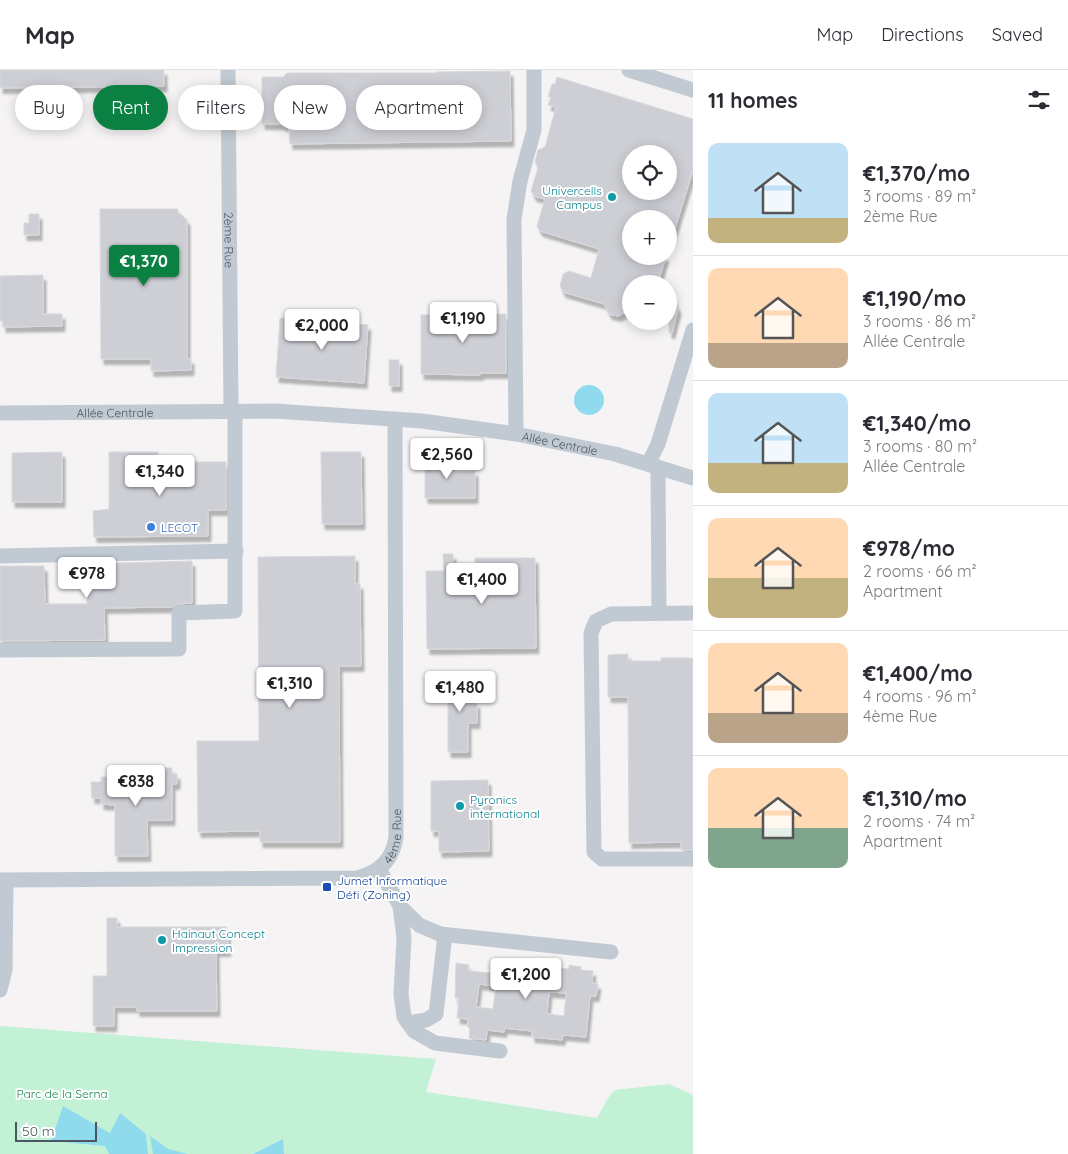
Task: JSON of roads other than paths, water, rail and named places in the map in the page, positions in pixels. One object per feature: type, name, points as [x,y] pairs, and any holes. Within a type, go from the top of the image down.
[{"type":"street","name":"2ème Rue","points":[[0,650],[179,649],[179,612],[235,611],[236,552],[228,70]]},
{"type":"street","points":[[516,434],[514,219],[520,181],[534,130],[534,70]]},
{"type":"street","points":[[629,70],[693,90]]},
{"type":"street","points":[[659,614],[653,465],[693,330]]},
{"type":"street","name":"Allée Centrale","points":[[0,413],[233,410],[338,414],[422,421],[516,434],[615,454],[693,478]]},
{"type":"street","name":"4ème Rue","points":[[3,880],[356,878],[368,875],[379,869],[394,849],[396,837],[395,419]]},
{"type":"street","points":[[0,556],[236,552]]},
{"type":"street","points":[[693,613],[611,614],[596,621],[591,633],[594,852],[602,859],[693,859]]},
{"type":"street","points":[[379,869],[400,906],[419,925],[440,934],[611,952]]},
{"type":"street","points":[[0,990],[5,970],[3,880]]},
{"type":"street","points":[[400,906],[404,938],[401,994],[404,1017],[408,1023],[414,1031],[435,1042],[500,1051]]},
{"type":"street","points":[[408,1023],[426,1020],[436,1014],[445,935]]},
{"type":"water","points":[[589,385],[600,389],[604,400],[600,411],[589,415],[578,411],[574,400],[578,389]]},
{"type":"water","points":[[63,1106],[110,1133],[120,1113],[146,1134],[148,1154],[109,1154],[105,1146],[51,1141]]},
{"type":"water","points":[[150,1136],[168,1149],[188,1154],[153,1154]]},
{"type":"water","points":[[283,1139],[284,1154],[253,1154]]},
{"type":"place","name":"Univercells Campus","points":[[612,197]]},
{"type":"place","name":"LECOT","points":[[151,527]]},
{"type":"place","name":"Pyronics international","points":[[460,806]]},
{"type":"place","name":"Jumet Informatique Défi (Zoning)","points":[[327,887]]},
{"type":"place","name":"Hainaut Concept Impression","points":[[162,940]]},
{"type":"park label","name":"Parc de la Serna","points":[[62,1093]]}]
